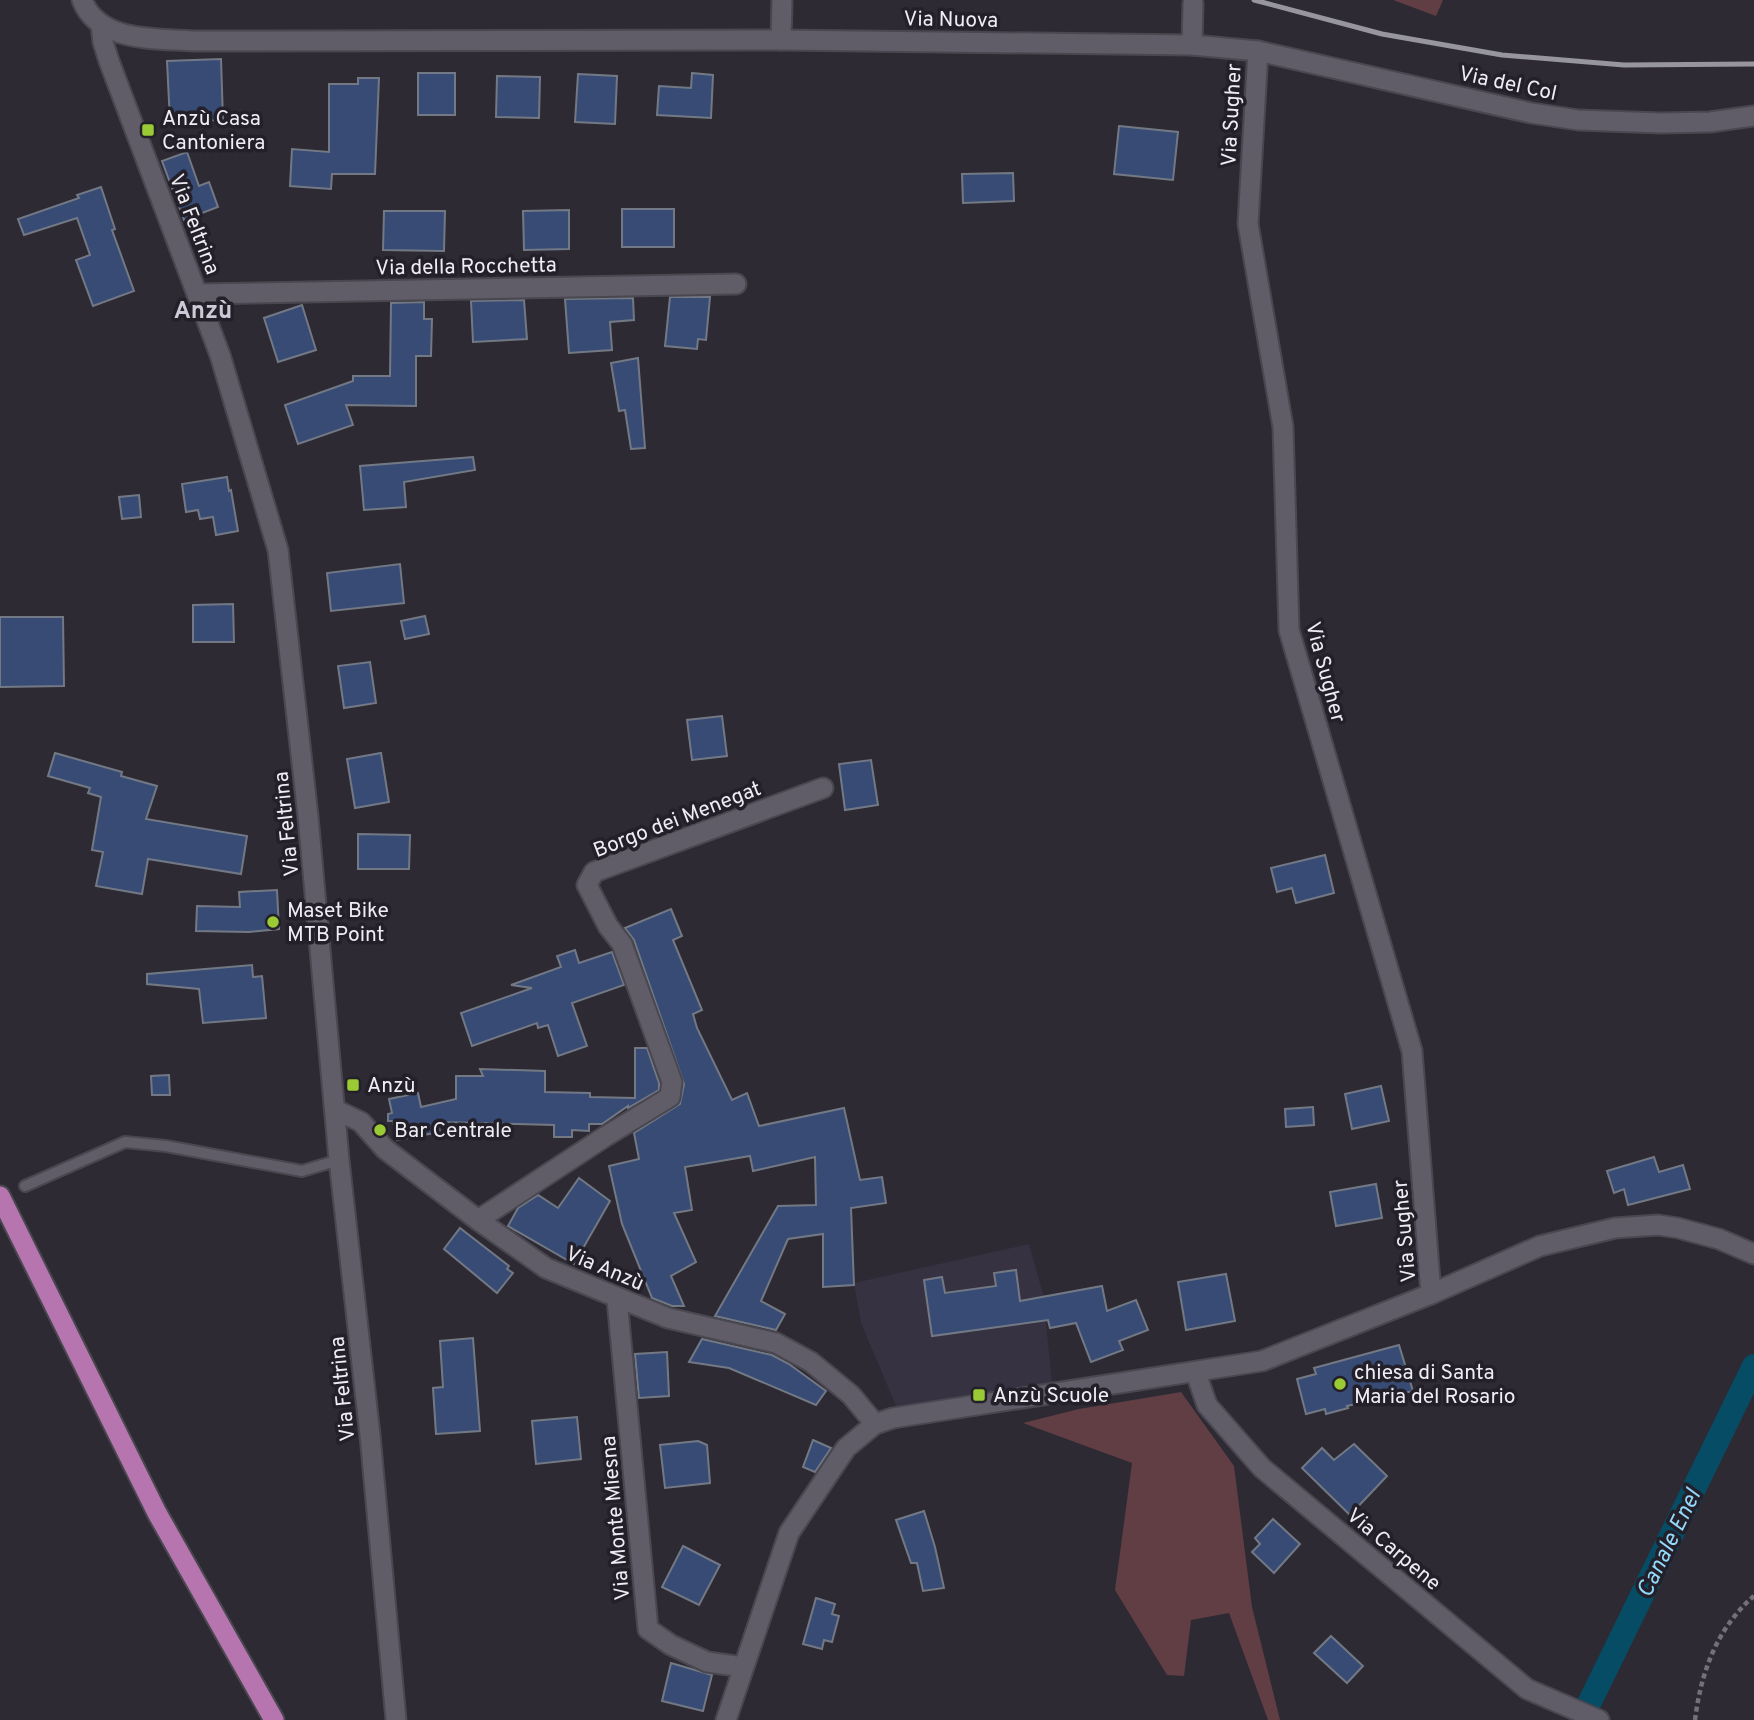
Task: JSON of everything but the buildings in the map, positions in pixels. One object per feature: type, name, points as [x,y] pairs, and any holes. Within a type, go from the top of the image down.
[{"type":"main road","points":[[0,1196],[157,1513],[274,1720]]},
{"type":"street","name":"Via Feltrina","points":[[82,0],[86,10],[101,25],[109,61],[220,355],[278,550],[308,816],[339,1160],[370,1436],[396,1720]]},
{"type":"street","points":[[781,40],[782,0]]},
{"type":"street","points":[[1192,45],[1193,4]]},
{"type":"street","name":"Via Nuova","points":[[101,25],[117,33],[194,41],[781,40],[1192,45],[1258,51]]},
{"type":"street","name":"Via del Col","points":[[1258,51],[1531,113],[1578,120],[1698,122],[1754,116]]},
{"type":"street","name":"Via Sugher","points":[[1258,51],[1248,224],[1283,427],[1289,629],[1412,1051],[1432,1294]]},
{"type":"street","name":"Via della Rocchetta","points":[[197,294],[736,284]]},
{"type":"street","name":"Borgo dei Menegat","points":[[478,1220],[670,1097],[671,1082],[622,944],[608,926],[587,885],[594,872],[823,788]]},
{"type":"street","name":"Via Anzù","points":[[336,1110],[360,1122],[385,1149],[546,1268],[668,1318],[776,1343],[811,1362],[851,1395],[875,1424]]},
{"type":"street","points":[[726,1720],[789,1533],[846,1448],[875,1424],[893,1418],[1262,1361],[1432,1294],[1540,1246],[1615,1228],[1658,1225],[1678,1227],[1719,1239],[1754,1254]]},
{"type":"street","name":"Via Monte Miesna","points":[[617,1298],[648,1629],[671,1645],[707,1662],[743,1667]]},
{"type":"street","name":"Via Carpene","points":[[1196,1373],[1207,1405],[1262,1468],[1527,1689],[1599,1720]]},
{"type":"lane","points":[[25,1186],[125,1142],[166,1146],[302,1171],[339,1160]]},
{"type":"path","points":[[1695,1720],[1701,1684],[1717,1641],[1754,1596]]},
{"type":"shaded area","points":[[1393,0],[1443,0],[1436,16]]},
{"type":"shaded area","points":[[1029,1244],[1043,1294],[1052,1383],[1017,1395],[899,1413],[861,1323],[854,1283]]},
{"type":"shaded area","points":[[1181,1392],[1234,1466],[1252,1607],[1280,1720],[1268,1720],[1229,1613],[1191,1620],[1184,1676],[1167,1675],[1115,1590],[1132,1463],[1023,1423],[1079,1409]]},
{"type":"waterway","name":"Canale Enel","points":[[1581,1720],[1754,1366]]},
{"type":"railway","points":[[1254,0],[1382,34],[1502,55],[1624,65],[1754,64]]},
{"type":"place","name":"Anzù Casa Cantoniera","points":[[148,130]]},
{"type":"place","name":"Maset Bike MTB Point","points":[[273,922]]},
{"type":"place","name":"Anzù","points":[[353,1085]]},
{"type":"place","name":"Bar Centrale","points":[[380,1130]]},
{"type":"place","name":"chiesa di Santa Maria del Rosario","points":[[1340,1384]]},
{"type":"place","name":"Anzù Scuole","points":[[979,1395]]},
{"type":"district","name":"Anzù","points":[[203,310]]}]
